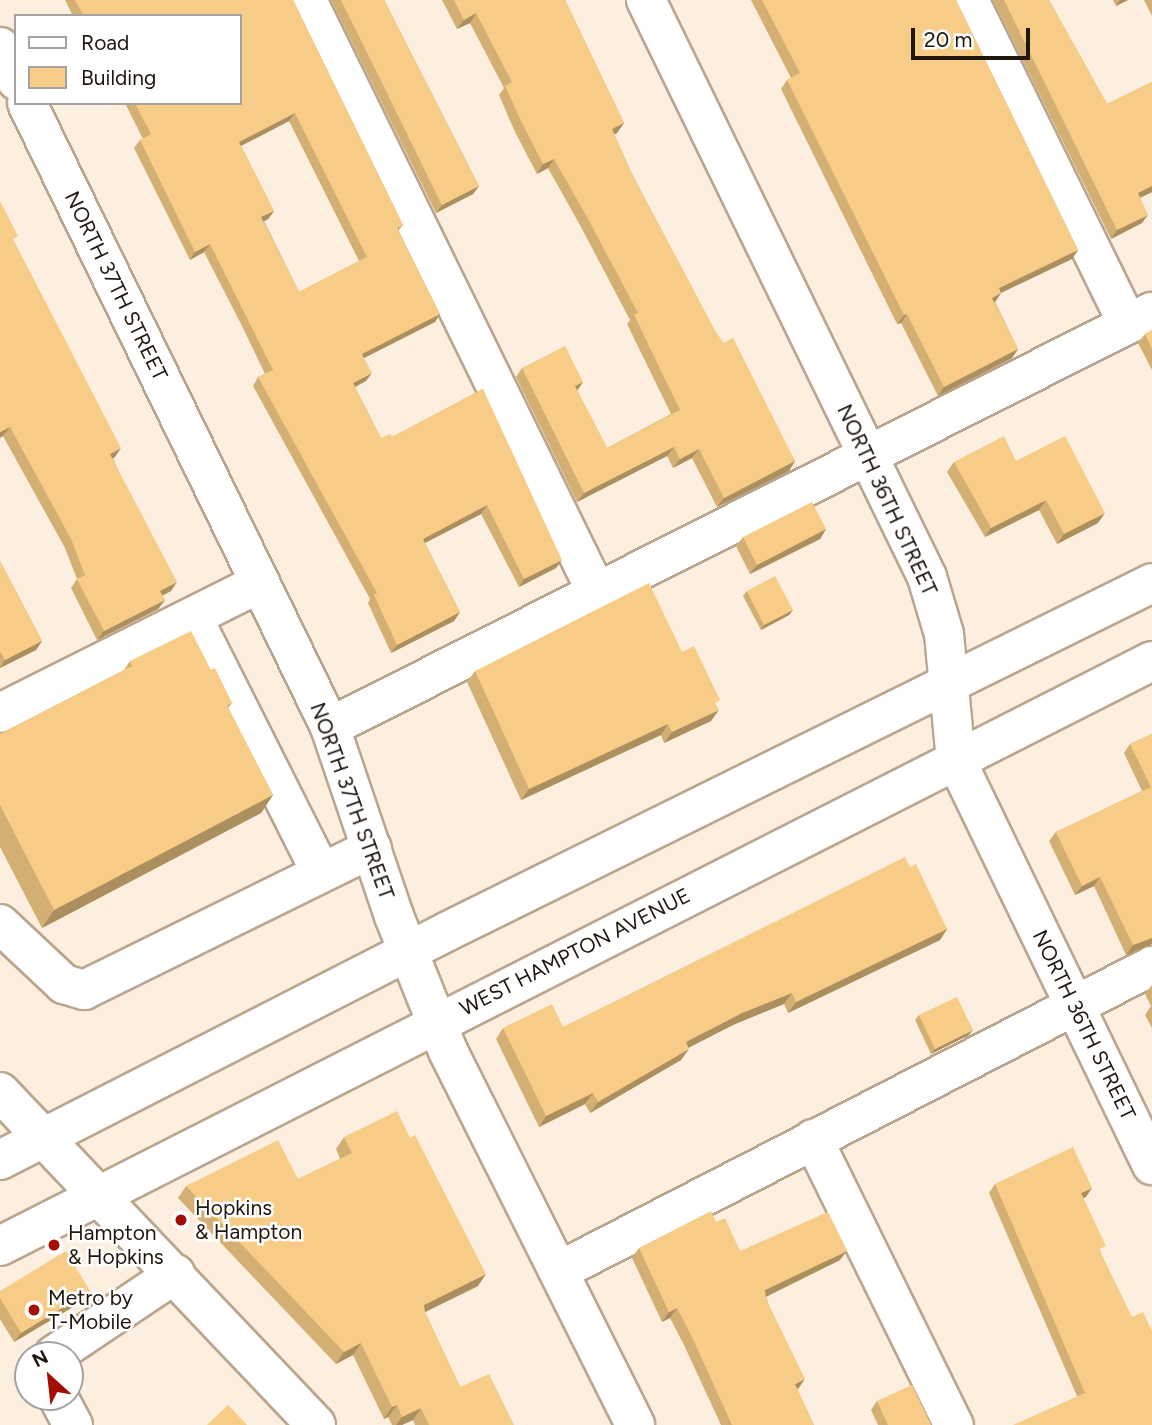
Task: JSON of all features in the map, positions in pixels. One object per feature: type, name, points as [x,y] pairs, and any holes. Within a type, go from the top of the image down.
[{"type":"main road","points":[[307,0],[597,593]]},
{"type":"main road","name":"NORTH 36TH STREET","points":[[646,0],[927,577],[944,634],[951,683],[956,760],[1152,1165]]},
{"type":"main road","points":[[330,727],[1140,318],[969,0]]},
{"type":"main road","points":[[0,47],[14,76]]},
{"type":"main road","name":"NORTH 37TH STREET","points":[[28,105],[330,727],[408,953],[436,1022],[635,1425]]},
{"type":"main road","points":[[0,713],[260,583]]},
{"type":"main road","points":[[0,1160],[408,953],[1152,583]]},
{"type":"main road","points":[[193,618],[321,873]]},
{"type":"main road","name":"WEST HAMPTON AVENUE","points":[[0,1246],[436,1022],[1152,661]]},
{"type":"main road","points":[[0,923],[64,984],[84,990],[372,848]]},
{"type":"main road","points":[[559,1271],[1152,966]]},
{"type":"main road","points":[[0,1093],[100,1193],[316,1425]]},
{"type":"main road","points":[[813,1139],[954,1425]]},
{"type":"main road","points":[[75,1341],[175,1274]]},
{"type":"building","points":[[75,0],[293,0],[403,225],[397,228],[440,314],[362,354],[372,373],[353,383],[381,438],[390,434],[392,437],[483,389],[562,560],[524,579],[487,505],[423,539],[460,612],[397,645],[374,595],[377,593],[258,377],[273,370],[210,244],[195,252],[140,140],[151,134],[136,105],[242,105],[242,14],[83,14]],"holes":[[[295,113],[367,257],[299,292],[261,217],[274,211],[239,142]]]},
{"type":"building","points":[[341,0],[384,0],[479,186],[442,205]]},
{"type":"building","points":[[454,0],[565,0],[624,123],[612,129],[632,174],[715,331],[724,343],[733,338],[795,461],[724,498],[699,449],[680,459],[674,447],[584,493],[522,368],[565,346],[583,382],[575,386],[607,448],[680,410],[634,315],[638,313],[587,217],[554,159],[543,164],[505,86],[512,82],[476,13],[464,20]]},
{"type":"building","points":[[762,0],[956,0],[1078,250],[999,288],[1001,293],[992,298],[1018,349],[944,387],[907,314],[904,315],[787,80],[800,73]]},
{"type":"building","points":[[1004,0],[1049,0],[1107,104],[1152,82],[1152,186],[1138,193],[1148,215],[1117,230]]},
{"type":"building","points":[[0,201],[18,236],[13,239],[121,448],[110,454],[177,582],[160,591],[165,600],[104,631],[77,579],[85,575],[71,539],[10,427],[0,432]]},
{"type":"building","points":[[1152,330],[1152,349],[1145,334]]},
{"type":"building","points":[[1004,436],[1016,461],[1065,436],[1105,513],[1064,534],[1046,500],[991,528],[954,462]]},
{"type":"building","points":[[812,502],[826,529],[757,565],[743,537]]},
{"type":"building","points":[[0,561],[42,641],[5,660],[0,651]]},
{"type":"building","points":[[775,576],[793,610],[764,625],[747,591]]},
{"type":"building","points":[[649,583],[682,652],[694,646],[720,700],[715,703],[719,710],[672,732],[668,724],[529,789],[475,671]]},
{"type":"building","points":[[191,631],[211,670],[215,668],[232,703],[227,705],[273,795],[54,910],[0,805],[0,734],[132,666],[130,661]]},
{"type":"building","points":[[1152,734],[1152,938],[1133,945],[1100,877],[1082,886],[1056,832],[1151,787],[1130,744]]},
{"type":"building","points":[[905,857],[910,867],[916,864],[947,929],[796,1002],[792,993],[742,1013],[686,1042],[689,1049],[598,1102],[593,1093],[546,1116],[503,1028],[552,1004],[563,1027]]},
{"type":"building","points":[[957,997],[973,1030],[935,1049],[919,1015]]},
{"type":"building","points":[[397,1111],[410,1138],[415,1135],[486,1274],[424,1305],[425,1312],[460,1387],[489,1374],[514,1425],[429,1425],[421,1408],[402,1417],[397,1405],[392,1407],[361,1343],[344,1352],[186,1186],[278,1140],[298,1179],[352,1153],[344,1137]]},
{"type":"building","points":[[1073,1147],[1092,1188],[1081,1193],[1106,1246],[1099,1249],[1132,1317],[1143,1312],[1152,1331],[1152,1425],[1013,1425],[1085,1393],[995,1184]]},
{"type":"building","points":[[711,1211],[716,1222],[725,1218],[740,1251],[828,1212],[847,1251],[765,1290],[766,1299],[805,1379],[795,1384],[814,1425],[732,1425],[677,1308],[669,1312],[639,1248]]},
{"type":"building","name":"Metro by T-Mobile","points":[[66,1251],[90,1291],[21,1333],[0,1298],[0,1291]]},
{"type":"building","points":[[912,1385],[931,1425],[888,1425],[877,1401]]},
{"type":"building","points":[[228,1405],[247,1425],[207,1425]]},
{"type":"place","name":"Hopkins & Hampton","points":[[181,1220]]},
{"type":"place","name":"Hampton & Hopkins","points":[[54,1245]]},
{"type":"place","name":"Metro by T-Mobile","points":[[34,1310]]}]
